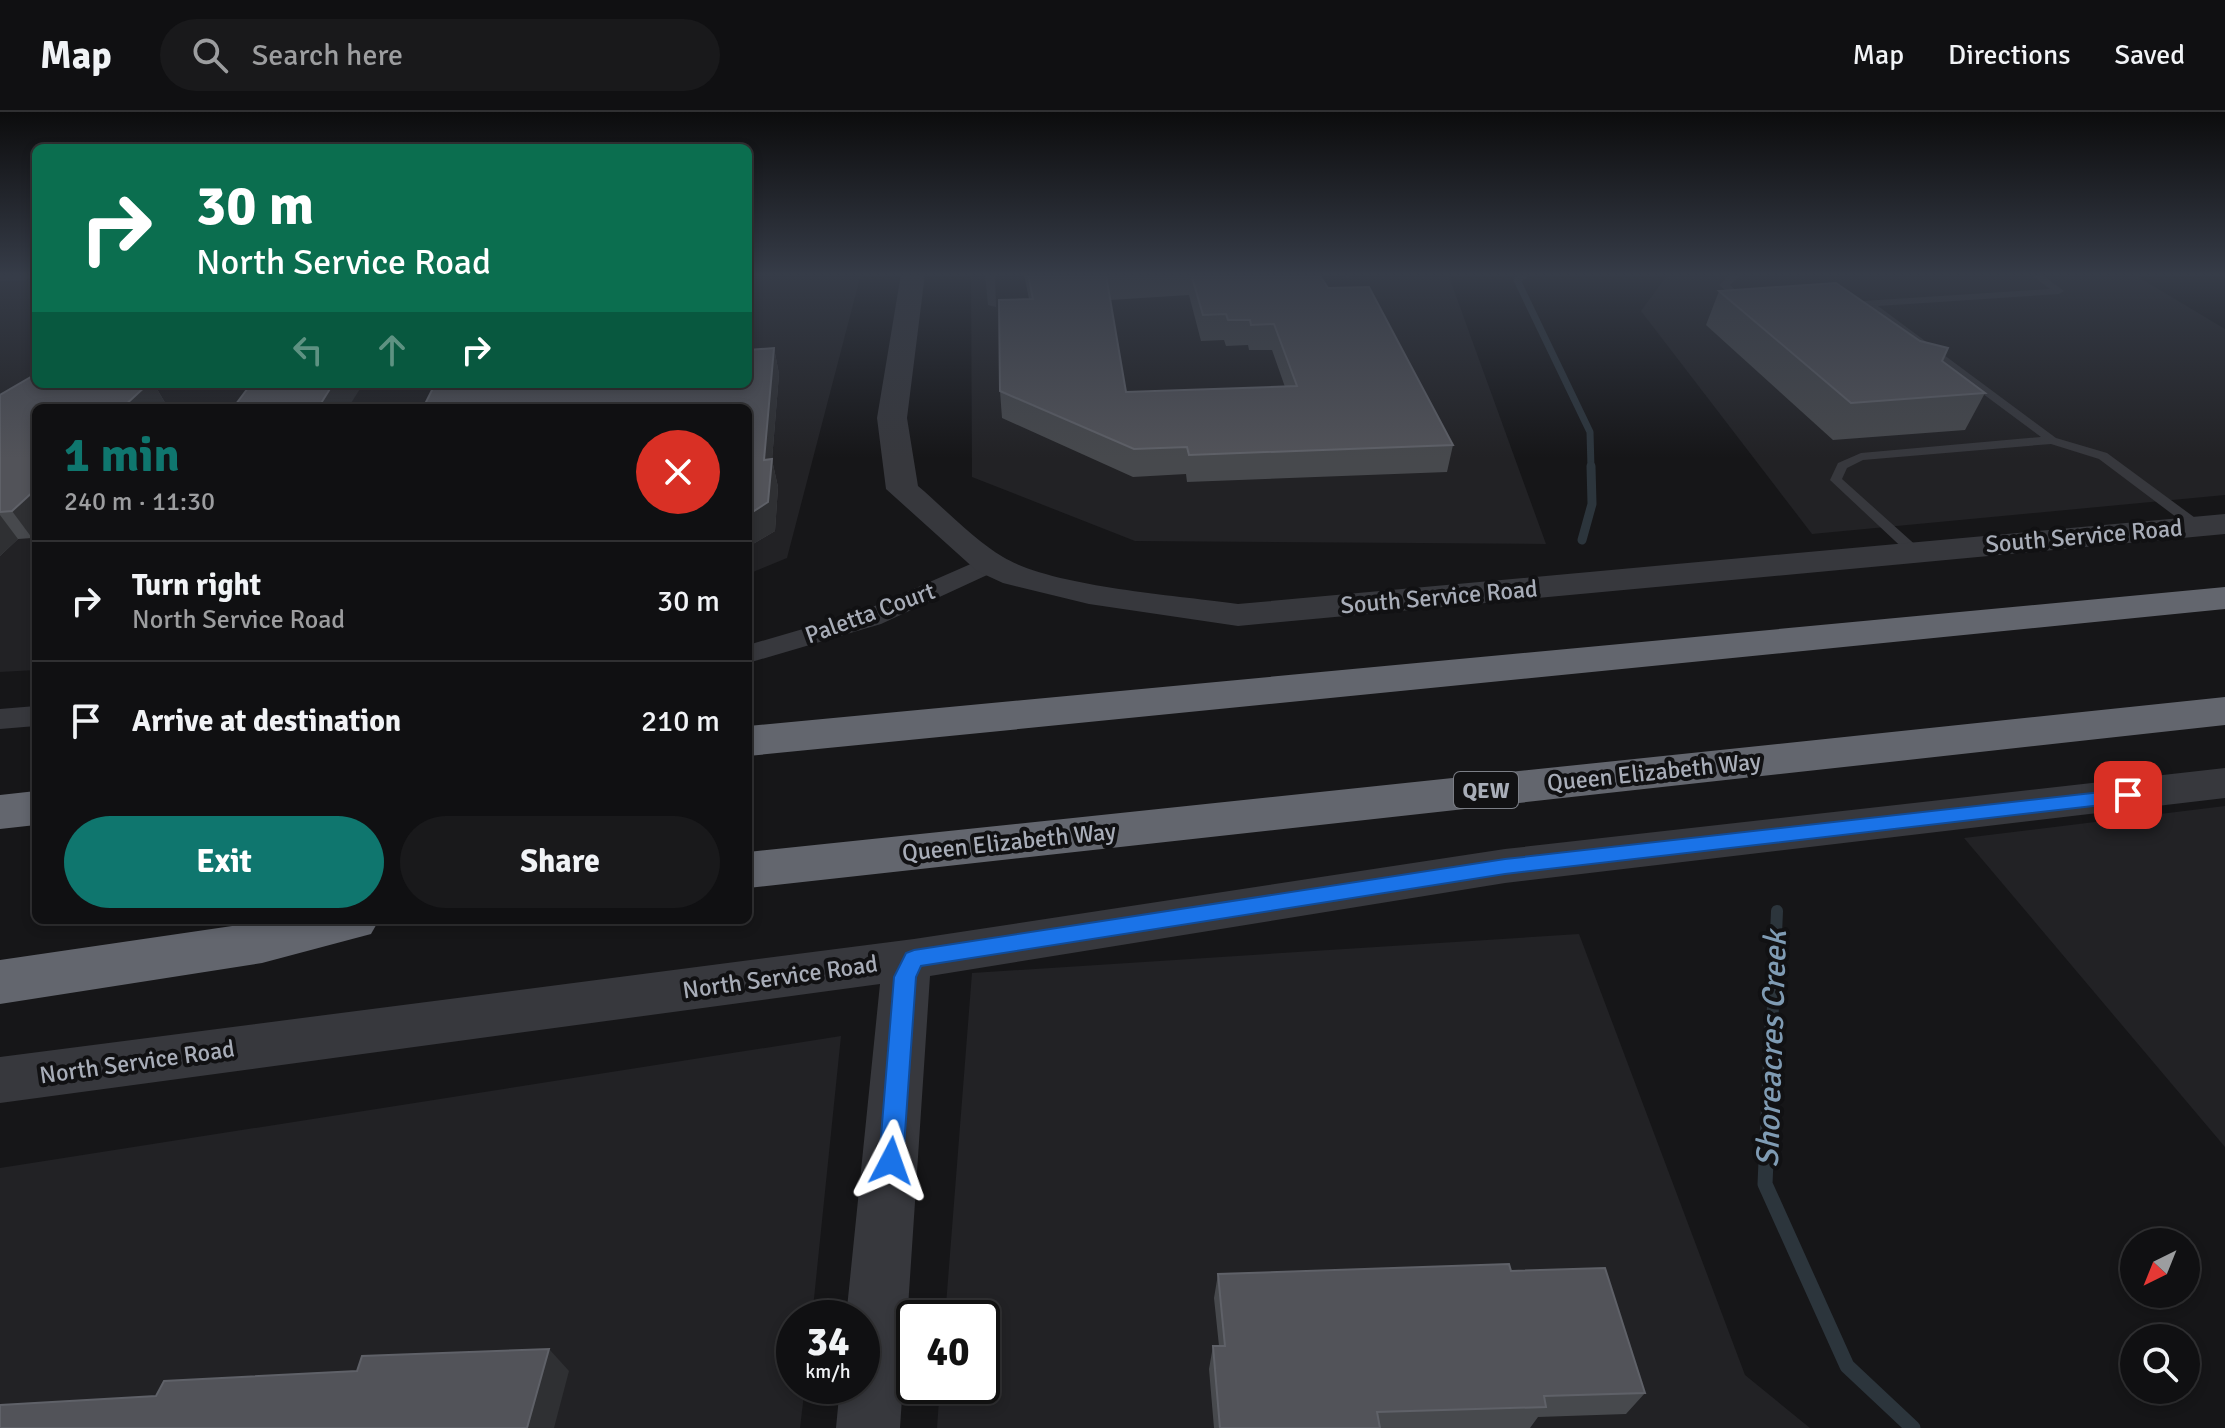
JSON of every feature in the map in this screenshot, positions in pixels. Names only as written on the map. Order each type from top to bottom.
[{"type":"highway","points":[[752,741],[2225,598]]},
{"type":"highway","name":"Queen Elizabeth Way","points":[[752,870],[2225,711]]},
{"type":"highway","points":[[0,812],[32,808]]},
{"type":"highway","points":[[0,951],[246,924]]},
{"type":"highway","points":[[0,982],[262,943],[338,924]]},
{"type":"street","name":"South Service Road","points":[[904,335],[892,418],[902,489],[989,564],[1015,576],[1089,593],[1238,615],[2211,525]]},
{"type":"street","name":"Paletta Court","points":[[752,653],[871,618],[989,564]]},
{"type":"street","points":[[0,719],[32,716]]},
{"type":"street","name":"North Service Road","points":[[0,1080],[914,959],[1505,866],[2225,783]]},
{"type":"street","points":[[868,1428],[905,977],[914,959]]},
{"type":"lane","points":[[1911,335],[2052,440],[2103,456],[2211,525]]},
{"type":"lane","points":[[1915,552],[1836,480],[1842,466],[1861,457],[2052,440]]},
{"type":"shaded area","points":[[0,335],[32,335],[32,388],[752,388],[752,335],[845,335],[787,558],[752,572],[752,404],[32,404],[32,670],[0,672]]},
{"type":"shaded area","points":[[971,335],[1470,335],[1546,544],[1135,541],[972,477]]},
{"type":"shaded area","points":[[1660,335],[2225,335],[2225,495],[1812,534]]},
{"type":"shaded area","points":[[2225,806],[2225,1147],[1964,838]]},
{"type":"shaded area","points":[[1579,934],[1745,1375],[1810,1428],[937,1428],[939,1404],[1000,1404],[1000,1300],[946,1300],[972,973]]},
{"type":"shaded area","points":[[841,1036],[814,1300],[776,1300],[776,1404],[803,1404],[800,1428],[0,1428],[0,1168]]},
{"type":"building","points":[[999,335],[1116,335],[1126,392],[1297,386],[1278,335],[1395,335],[1453,445],[1189,455],[1187,447],[1134,449],[1000,391]]},
{"type":"building","points":[[1771,335],[1912,335],[1920,341],[1948,348],[1942,361],[1985,393],[1851,403]]},
{"type":"building","points":[[774,348],[764,460],[772,459],[768,502],[752,512],[752,404],[425,404],[433,388],[752,388],[752,350]]},
{"type":"building","points":[[32,376],[32,388],[144,388],[126,404],[32,404],[32,493],[12,511],[0,512],[0,395]]},
{"type":"building","points":[[248,388],[330,388],[320,404],[236,404]]},
{"type":"building","points":[[1509,1264],[1511,1271],[1605,1268],[1645,1393],[1544,1396],[1546,1407],[1377,1412],[1380,1428],[1220,1428],[1213,1346],[1225,1346],[1218,1274]]},
{"type":"building","points":[[549,1349],[527,1428],[0,1428],[0,1405],[156,1396],[164,1381],[357,1371],[362,1356]]},
{"type":"waterway","name":"Shoreacres Creek","points":[[1544,335],[1590,432],[1591,468]]},
{"type":"waterway","name":"Shoreacres Creek","points":[[1582,540],[1592,504],[1591,466]]},
{"type":"waterway","name":"Shoreacres Creek","points":[[1772,1029],[1777,911]]},
{"type":"waterway","name":"Shoreacres Creek","points":[[1772,1027],[1765,1184],[1847,1366],[1913,1428]]},
{"type":"route","points":[[891,1161],[905,977],[914,959],[1505,866],[2128,795]]}]
